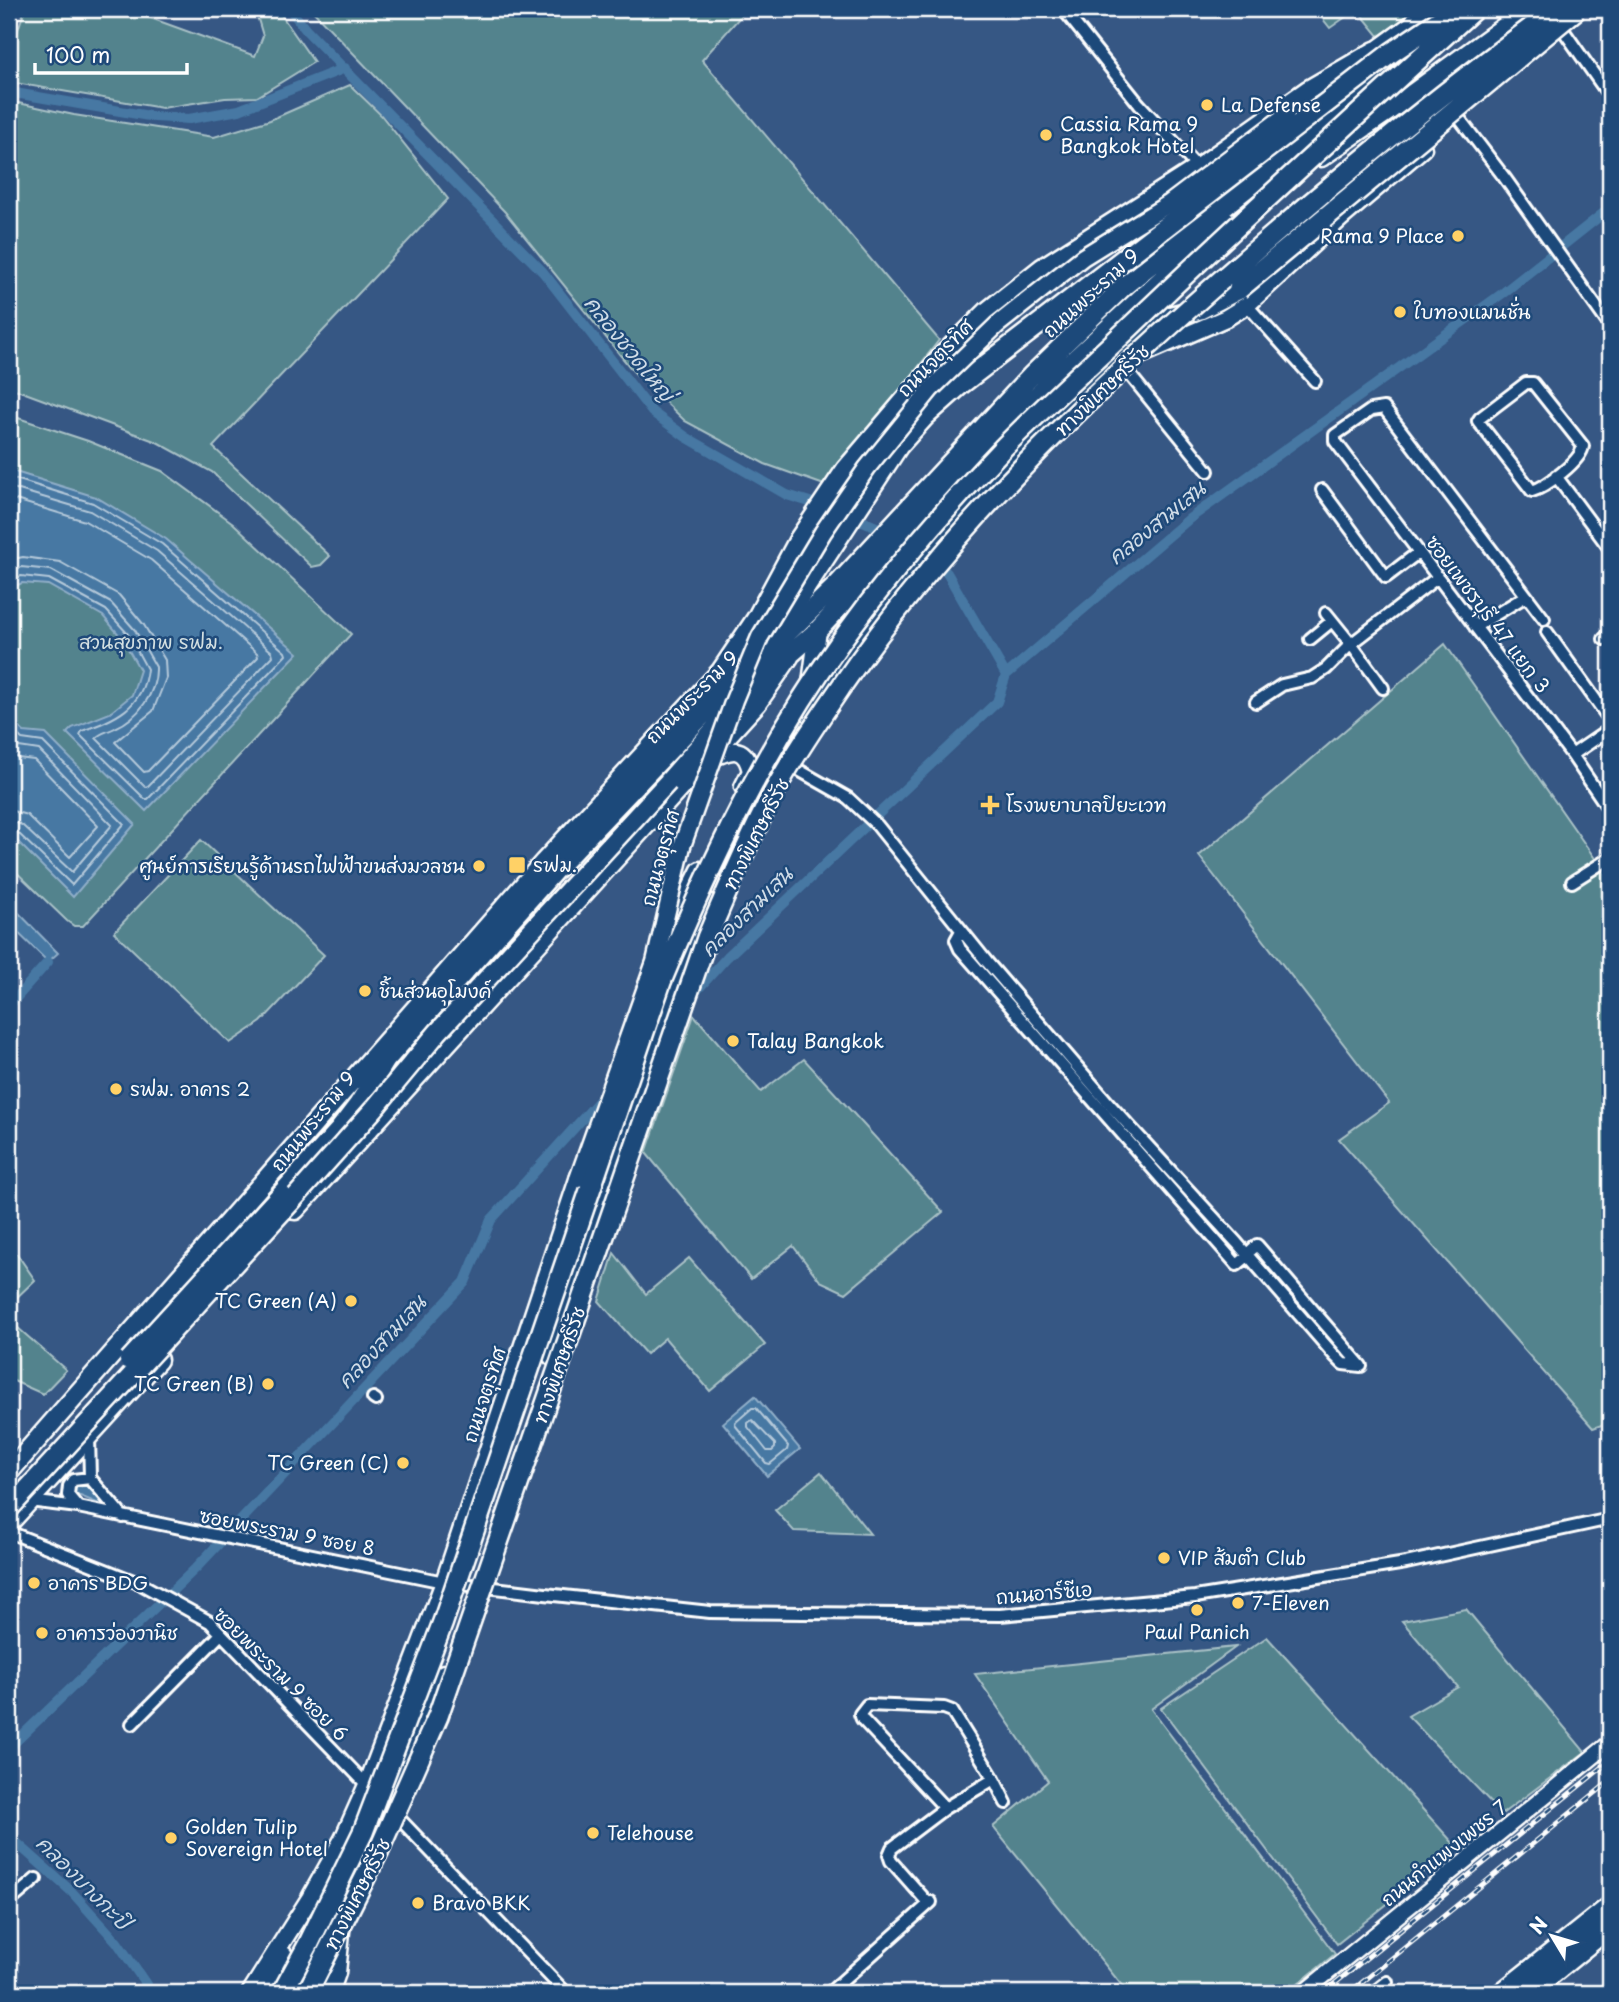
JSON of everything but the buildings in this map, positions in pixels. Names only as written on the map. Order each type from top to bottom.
[{"type":"highway","points":[[708,708],[799,597],[898,446],[925,416],[961,384],[1391,53],[1456,9]]},
{"type":"highway","name":"ทางพิเศษศรีรัช","points":[[282,1993],[309,1945],[363,1832],[443,1622],[661,982],[695,899],[769,755],[840,643],[889,578],[942,514],[1004,447],[1183,276],[1475,9]]},
{"type":"highway","points":[[1102,334],[1243,297],[1578,9]]},
{"type":"highway","name":"ทางพิเศษศรีรัช","points":[[307,1993],[379,1850],[438,1716],[707,938],[738,864],[775,790],[823,713],[877,635],[1004,485],[1174,321],[1426,107],[1558,16]]},
{"type":"highway","points":[[1100,372],[1158,320]]},
{"type":"main road","name":"ถนนพระราม 9","points":[[10,1468],[591,811],[721,671],[756,619],[799,540],[845,469],[943,355],[989,310],[1027,279],[1198,168],[1308,90],[1375,51],[1433,9]]},
{"type":"main road","points":[[1415,22],[1450,9]]},
{"type":"main road","name":"ถนนพระราม 9","points":[[9,1509],[298,1194],[438,1032],[668,782],[745,694],[789,657],[841,607],[1031,376],[1125,286],[1217,215],[1392,72],[1480,9]]},
{"type":"main road","name":"ถนนพระราม 9","points":[[9,1492],[339,1129],[358,1105],[386,1059],[506,924],[708,708],[954,471],[1175,267],[1246,209],[1394,107],[1528,9]]},
{"type":"main road","points":[[298,1993],[342,1916],[445,1672],[638,1099],[702,925],[746,829],[805,722],[843,666],[917,570],[987,486],[1100,372],[1213,323],[1459,118],[1558,16],[1578,9]]},
{"type":"main road","name":"ถนนจตุรทิศ","points":[[250,1993],[310,1898],[343,1839],[367,1785],[444,1582],[578,1179],[655,962],[682,846],[734,700],[760,637],[804,562],[867,468],[931,389],[997,325],[1083,257],[1170,203],[1375,51]]},
{"type":"main road","points":[[1285,159],[1302,156],[1306,162],[1302,170]]},
{"type":"main road","points":[[1198,168],[1217,215]]},
{"type":"main road","points":[[721,671],[799,597]]},
{"type":"main road","points":[[805,722],[818,630]]},
{"type":"main road","name":"ถนนพระราม 9","points":[[9,1522],[703,763],[757,703],[789,657]]},
{"type":"main road","points":[[703,763],[728,750],[740,752],[748,757],[751,771]]},
{"type":"main road","points":[[655,962],[751,771],[762,761],[782,761]]},
{"type":"main road","points":[[555,870],[591,811]]},
{"type":"main road","points":[[524,905],[531,926],[548,930]]},
{"type":"main road","points":[[506,924],[528,929],[533,936],[532,948]]},
{"type":"main road","points":[[227,1224],[386,1059]]},
{"type":"main road","points":[[10,1468],[47,1481]]},
{"type":"main road","name":"ถนนจตุรทิศ","points":[[265,1993],[310,1898]]},
{"type":"main road","points":[[1501,1993],[1610,1906]]},
{"type":"main road","points":[[330,1993],[337,1973],[342,1916]]},
{"type":"main road","points":[[1529,1993],[1610,1927]]},
{"type":"street","points":[[1063,9],[1139,104],[1198,168]]},
{"type":"street","points":[[1558,16],[1610,97]]},
{"type":"street","points":[[1459,118],[1610,326]]},
{"type":"street","points":[[1243,297],[1315,381]]},
{"type":"street","points":[[1120,363],[1208,471]]},
{"type":"street","points":[[1526,383],[1533,383],[1583,446],[1579,457],[1556,476],[1535,491],[1530,491],[1478,421],[1526,383]]},
{"type":"street","name":"ซอยเพชรบุรี 47 แยก 3","points":[[1526,596],[1384,408],[1371,410],[1335,435],[1335,441],[1572,755],[1610,811]]},
{"type":"street","points":[[1556,476],[1610,549]]},
{"type":"street","points":[[1322,489],[1386,577],[1419,552]]},
{"type":"street","points":[[1256,702],[1282,685],[1312,678],[1326,669],[1351,644],[1438,577]]},
{"type":"street","points":[[1475,627],[1526,596],[1544,619]]},
{"type":"street","points":[[1310,639],[1329,617],[1383,688]]},
{"type":"street","points":[[1547,632],[1610,720]]},
{"type":"street","points":[[1572,755],[1610,729]]},
{"type":"street","points":[[782,761],[836,791],[877,825],[961,931],[1111,1106],[1224,1228],[1247,1255],[1343,1364],[1361,1366],[1258,1245],[1247,1255],[1237,1265],[960,949],[956,940],[961,931]]},
{"type":"street","points":[[1572,882],[1610,858]]},
{"type":"street","points":[[1004,1002],[1014,993]]},
{"type":"street","points":[[1102,1114],[1111,1106]]},
{"type":"street","points":[[1157,1174],[1167,1166]]},
{"type":"street","points":[[1214,1238],[1224,1228]]},
{"type":"street","points":[[89,1436],[90,1478],[122,1517]]},
{"type":"street","points":[[78,1507],[68,1495],[69,1486],[73,1480],[90,1478]]},
{"type":"street","name":"ซอยพระราม 9 ซอย 8","points":[[29,1501],[78,1507],[444,1582]]},
{"type":"street","name":"ถนนอาร์ซีเอ","points":[[444,1582],[710,1612],[1000,1615],[1223,1592],[1406,1563],[1610,1519]]},
{"type":"street","name":"ซอยพระราม 9 ซอย 6","points":[[9,1532],[141,1584],[210,1622],[367,1785]]},
{"type":"street","points":[[132,1724],[221,1633]]},
{"type":"street","points":[[945,1808],[862,1719],[860,1714],[863,1708],[867,1705],[944,1708],[952,1711],[1006,1803]]},
{"type":"street","name":"ถนนกำแพงเพชร 7","points":[[1303,1993],[1610,1744]]},
{"type":"street","points":[[829,1993],[930,1903],[891,1861],[889,1855],[902,1839],[945,1808],[994,1779]]},
{"type":"street","points":[[388,1806],[566,1993]]},
{"type":"street","points":[[9,1902],[36,1879]]},
{"type":"street","points":[[1373,1993],[1387,1982]]},
{"type":"green space","points":[[25,9],[126,9],[255,56],[263,36],[255,9],[277,9],[314,62],[257,97],[225,98],[162,108],[9,82],[9,56]]},
{"type":"green space","points":[[311,9],[747,9],[702,60],[939,340],[827,486],[765,464],[685,421],[633,371],[505,212]]},
{"type":"green space","points":[[1315,9],[1357,9],[1330,28]]},
{"type":"green space","points":[[1357,9],[1417,9],[1379,36]]},
{"type":"green space","points":[[350,85],[381,115],[448,199],[213,447],[330,556],[321,565],[312,567],[212,472],[157,442],[9,387],[9,101],[74,115],[214,137],[270,120]]},
{"type":"green space","name":"สวนสุขภาพ รฟม.","points":[[9,415],[88,441],[162,471],[233,523],[351,634],[83,926],[74,926],[67,921],[9,865]]},
{"type":"green space","points":[[1445,644],[1610,880],[1610,1422],[1593,1428],[1339,1139],[1389,1103],[1199,856]]},
{"type":"green space","points":[[201,840],[324,955],[261,1022],[230,1043],[114,932]]},
{"type":"green space","points":[[694,1015],[761,1092],[804,1059],[943,1212],[846,1293],[820,1281],[793,1246],[751,1279],[646,1153]]},
{"type":"green space","points":[[614,1253],[646,1294],[689,1258],[765,1345],[710,1391],[665,1338],[646,1354],[599,1301]]},
{"type":"green space","points":[[9,1254],[17,1254],[35,1280],[9,1305]]},
{"type":"green space","points":[[9,1320],[66,1370],[43,1394],[9,1379]]},
{"type":"green space","points":[[821,1472],[870,1534],[794,1531],[775,1510]]},
{"type":"green space","points":[[1466,1609],[1585,1752],[1502,1814],[1408,1716],[1458,1687],[1402,1621]]},
{"type":"green space","points":[[1267,1637],[1454,1844],[1396,1897],[1337,1944],[1161,1708]]},
{"type":"green space","points":[[1236,1647],[1151,1709],[1335,1954],[1287,1993],[1128,1993],[993,1827],[1048,1781],[975,1674]]},
{"type":"water","points":[[9,470],[96,497],[166,539],[298,653],[146,811],[67,733],[72,728],[110,713],[132,695],[140,670],[122,638],[103,616],[48,585],[22,583],[9,589]]},
{"type":"water","points":[[9,718],[24,732],[46,734],[135,824],[73,897],[9,833]]},
{"type":"water","points":[[9,903],[58,953],[48,962],[9,924]]},
{"type":"water","points":[[755,1396],[800,1449],[767,1476],[723,1423]]},
{"type":"water","points":[[84,1483],[104,1506],[73,1493],[75,1484]]},
{"type":"waterway","name":"คลองชวดใหญ่","points":[[290,9],[306,30],[543,272],[652,412],[686,437],[787,495],[826,507]]},
{"type":"waterway","points":[[9,92],[155,117],[189,119],[239,110],[345,68]]},
{"type":"waterway","name":"คลองสามเสน","points":[[691,997],[727,957],[997,702],[1006,675],[1189,519],[1503,293],[1610,208]]},
{"type":"waterway","name":"คลองชวดใหญ่","points":[[848,515],[891,533]]},
{"type":"waterway","name":"คลองชวดใหญ่","points":[[934,560],[947,573],[1006,675]]},
{"type":"waterway","points":[[9,1006],[48,962]]},
{"type":"waterway","name":"คลองสามเสน","points":[[9,1748],[196,1568],[465,1282],[491,1220],[606,1093]]},
{"type":"waterway","name":"คลองบางกะปิ","points":[[9,1836],[71,1891],[117,1942],[152,1993]]},
{"type":"railway","points":[[1323,1993],[1610,1761]]},
{"type":"railway","points":[[1349,1993],[1610,1781]]},
{"type":"place","name":"La Defense","points":[[1207,105]]},
{"type":"place","name":"Cassia Rama 9 Bangkok Hotel","points":[[1046,135]]},
{"type":"place","name":"Rama 9 Place","points":[[1458,236]]},
{"type":"place","name":"ใบทองแมนชั่น","points":[[1400,312]]},
{"type":"place","name":"โรงพยาบาลปิยะเวท","points":[[990,805]]},
{"type":"place","name":"รฟม.","points":[[517,865]]},
{"type":"place","name":"ศูนย์การเรียนรู้ด้านรถไฟฟ้าขนส่งมวลชน","points":[[479,866]]},
{"type":"place","name":"ชิ้นส่วนอุโมงค์","points":[[365,991]]},
{"type":"place","name":"Talay Bangkok","points":[[733,1041]]},
{"type":"place","name":"รฟม. อาคาร 2","points":[[116,1089]]},
{"type":"place","name":"TC Green (A)","points":[[351,1301]]},
{"type":"place","name":"TC Green (B)","points":[[268,1384]]},
{"type":"place","name":"TC Green (C)","points":[[403,1463]]},
{"type":"place","name":"VIP ส้มตำ Club","points":[[1164,1558]]},
{"type":"place","name":"อาคาร BDG","points":[[34,1583]]},
{"type":"place","name":"7-Eleven","points":[[1238,1603]]},
{"type":"place","name":"Paul Panich","points":[[1197,1610]]},
{"type":"place","name":"อาคารว่องวานิช","points":[[42,1633]]},
{"type":"place","name":"Telehouse","points":[[593,1833]]},
{"type":"place","name":"Golden Tulip Sovereign Hotel","points":[[171,1838]]},
{"type":"place","name":"Bravo BKK","points":[[418,1903]]}]
